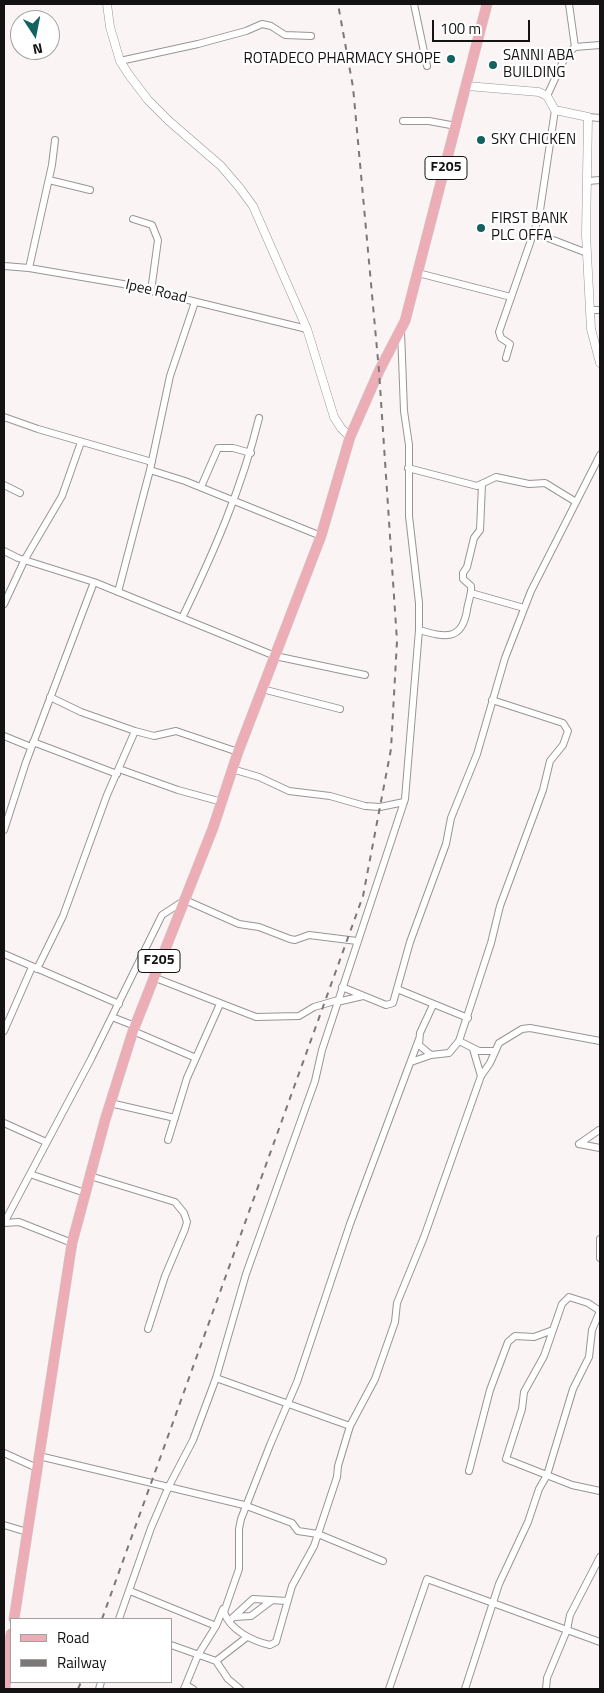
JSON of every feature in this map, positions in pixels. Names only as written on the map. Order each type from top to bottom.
[{"type":"main road","name":"F205","points":[[14,1618],[72,1243],[110,1103],[153,977],[185,900],[222,802],[238,752],[320,536],[350,437],[379,371],[401,331],[418,273],[487,4]]},
{"type":"main road","points":[[5,1689],[10,1643]]},
{"type":"street","points":[[107,4],[110,27],[120,61],[155,107],[221,166],[240,187],[253,206],[307,329],[320,378],[334,417],[350,437]]},
{"type":"street","points":[[414,4],[427,66]]},
{"type":"street","points":[[569,4],[575,47]]},
{"type":"street","points":[[120,61],[198,44],[246,31],[262,24],[271,26],[285,35],[311,36]]},
{"type":"street","points":[[547,96],[566,55],[575,47],[600,45]]},
{"type":"street","points":[[467,86],[524,90],[547,96],[555,110],[548,167],[535,233],[499,332],[501,338],[510,345],[506,358]]},
{"type":"street","points":[[555,110],[600,118]]},
{"type":"street","points":[[588,117],[587,253],[592,336],[600,362]]},
{"type":"street","points":[[403,121],[429,121],[456,126]]},
{"type":"street","points":[[29,268],[49,180],[54,140]]},
{"type":"street","points":[[49,180],[90,190]]},
{"type":"street","points":[[588,181],[600,180]]},
{"type":"street","points":[[133,219],[152,225],[158,235],[151,291]]},
{"type":"street","points":[[535,233],[587,253]]},
{"type":"street","points":[[4,266],[4,271]]},
{"type":"street","name":"Ipee Road","points":[[4,266],[29,268],[151,291],[307,329]]},
{"type":"street","points":[[418,273],[511,297]]},
{"type":"street","points":[[118,592],[152,462],[170,376],[195,302]]},
{"type":"street","points":[[591,310],[600,310]]},
{"type":"street","points":[[119,1618],[151,1528],[169,1486],[193,1440],[216,1378],[246,1274],[315,1081],[322,1050],[342,987],[404,802],[409,763],[419,630],[419,603],[410,532],[408,445],[404,411],[401,331]]},
{"type":"street","points":[[4,417],[81,442],[152,462]]},
{"type":"street","points":[[182,618],[234,501],[259,418]]},
{"type":"street","points":[[4,604],[25,559],[62,496],[81,442]]},
{"type":"street","points":[[201,487],[218,448],[233,448],[250,453]]},
{"type":"street","points":[[342,987],[388,1005],[393,1003],[410,942],[446,844],[451,818],[476,754],[492,700],[524,608],[600,455]]},
{"type":"street","points":[[408,468],[477,486],[496,477],[529,484],[544,483],[576,502]]},
{"type":"street","points":[[150,470],[201,487],[320,536]]},
{"type":"street","points":[[419,630],[441,636],[459,631],[466,618],[471,586],[462,579],[462,573],[466,567],[474,538],[480,530],[482,484]]},
{"type":"street","points":[[4,485],[20,493]]},
{"type":"street","points":[[4,551],[94,582],[275,656],[365,675]]},
{"type":"street","points":[[4,830],[32,745],[94,582]]},
{"type":"street","points":[[471,593],[524,608]]},
{"type":"street","points":[[262,689],[340,709]]},
{"type":"street","points":[[50,697],[81,712],[135,731],[154,736],[176,731],[238,752]]},
{"type":"street","points":[[411,1062],[431,1055],[449,1053],[459,1042],[468,1018],[500,906],[543,790],[550,762],[562,745],[568,728],[564,723],[492,700]]},
{"type":"street","points":[[4,1031],[34,968],[63,916],[135,731]]},
{"type":"street","points":[[4,736],[222,802]]},
{"type":"street","points":[[232,769],[259,777],[289,791],[330,796],[365,806],[380,807],[404,802]]},
{"type":"street","points":[[4,1223],[119,1004],[162,915],[185,900],[240,924],[259,927],[290,939],[295,940],[309,935],[357,941]]},
{"type":"street","points":[[4,954],[119,1004]]},
{"type":"street","points":[[153,977],[220,1004],[256,1016],[286,1018],[299,1016],[314,1007],[362,996]]},
{"type":"street","points":[[397,989],[432,1005],[468,1018]]},
{"type":"street","points":[[168,1140],[178,1104],[220,1004]]},
{"type":"street","points":[[193,1689],[185,1687],[198,1655],[216,1626],[239,1569],[239,1529],[298,1382],[350,1224],[432,1005]]},
{"type":"street","points":[[112,1017],[196,1058]]},
{"type":"street","points":[[224,1608],[224,1615],[231,1619],[247,1637],[264,1644],[275,1644],[292,1586],[301,1572],[318,1534],[338,1477],[338,1466],[350,1426],[375,1379],[395,1322],[397,1303],[424,1236],[481,1076],[490,1063],[494,1052],[508,1036],[522,1029],[530,1028],[600,1041]]},
{"type":"street","points":[[419,1038],[421,1048],[431,1055]]},
{"type":"street","points":[[459,1042],[473,1049],[494,1052]]},
{"type":"street","points":[[473,1049],[481,1076]]},
{"type":"street","points":[[110,1103],[175,1118]]},
{"type":"street","points":[[4,1123],[46,1142]]},
{"type":"street","points":[[600,1129],[579,1144],[600,1148]]},
{"type":"street","points":[[30,1174],[85,1193]]},
{"type":"street","points":[[90,1176],[174,1202],[184,1213],[187,1222],[185,1229],[165,1276],[148,1329]]},
{"type":"street","points":[[4,1223],[19,1222],[72,1243]]},
{"type":"street","points":[[600,1239],[600,1258]]},
{"type":"street","points":[[464,1689],[503,1574],[528,1522],[539,1489],[547,1475],[573,1390],[588,1357],[592,1330],[600,1311],[588,1303],[569,1297],[562,1304],[544,1356],[524,1392],[522,1409],[506,1459],[547,1475],[572,1485],[600,1491]]},
{"type":"street","points":[[469,1471],[490,1390],[508,1342],[515,1336],[534,1337],[553,1330]]},
{"type":"street","points":[[216,1378],[350,1426]]},
{"type":"street","points":[[4,1453],[37,1468]]},
{"type":"street","points":[[39,1456],[169,1486],[247,1507],[292,1523],[298,1531],[318,1534],[383,1561]]},
{"type":"street","points":[[4,1525],[27,1532]]},
{"type":"street","points":[[546,1689],[548,1678],[567,1630],[570,1615],[600,1557]]},
{"type":"street","points":[[390,1689],[426,1579],[494,1602],[600,1642]]},
{"type":"street","points":[[130,1591],[216,1626]]},
{"type":"street","points":[[231,1619],[253,1599],[287,1601]]},
{"type":"street","points":[[231,1619],[251,1616],[271,1601]]},
{"type":"street","points":[[216,1661],[247,1637]]},
{"type":"street","points":[[172,1644],[216,1661],[228,1679],[240,1689]]},
{"type":"railway","points":[[102,1618],[363,896],[391,749],[397,641],[379,371],[353,87],[338,4]]},
{"type":"railway","points":[[78,1689],[81,1683]]},
{"type":"place","name":"ROTADECO PHARMACY SHOPE","points":[[451,59]]},
{"type":"place","name":"SANNI ABA BUILDING","points":[[493,65]]},
{"type":"place","name":"SKY CHICKEN","points":[[481,140]]},
{"type":"place","name":"FIRST BANK PLC OFFA","points":[[481,228]]}]
